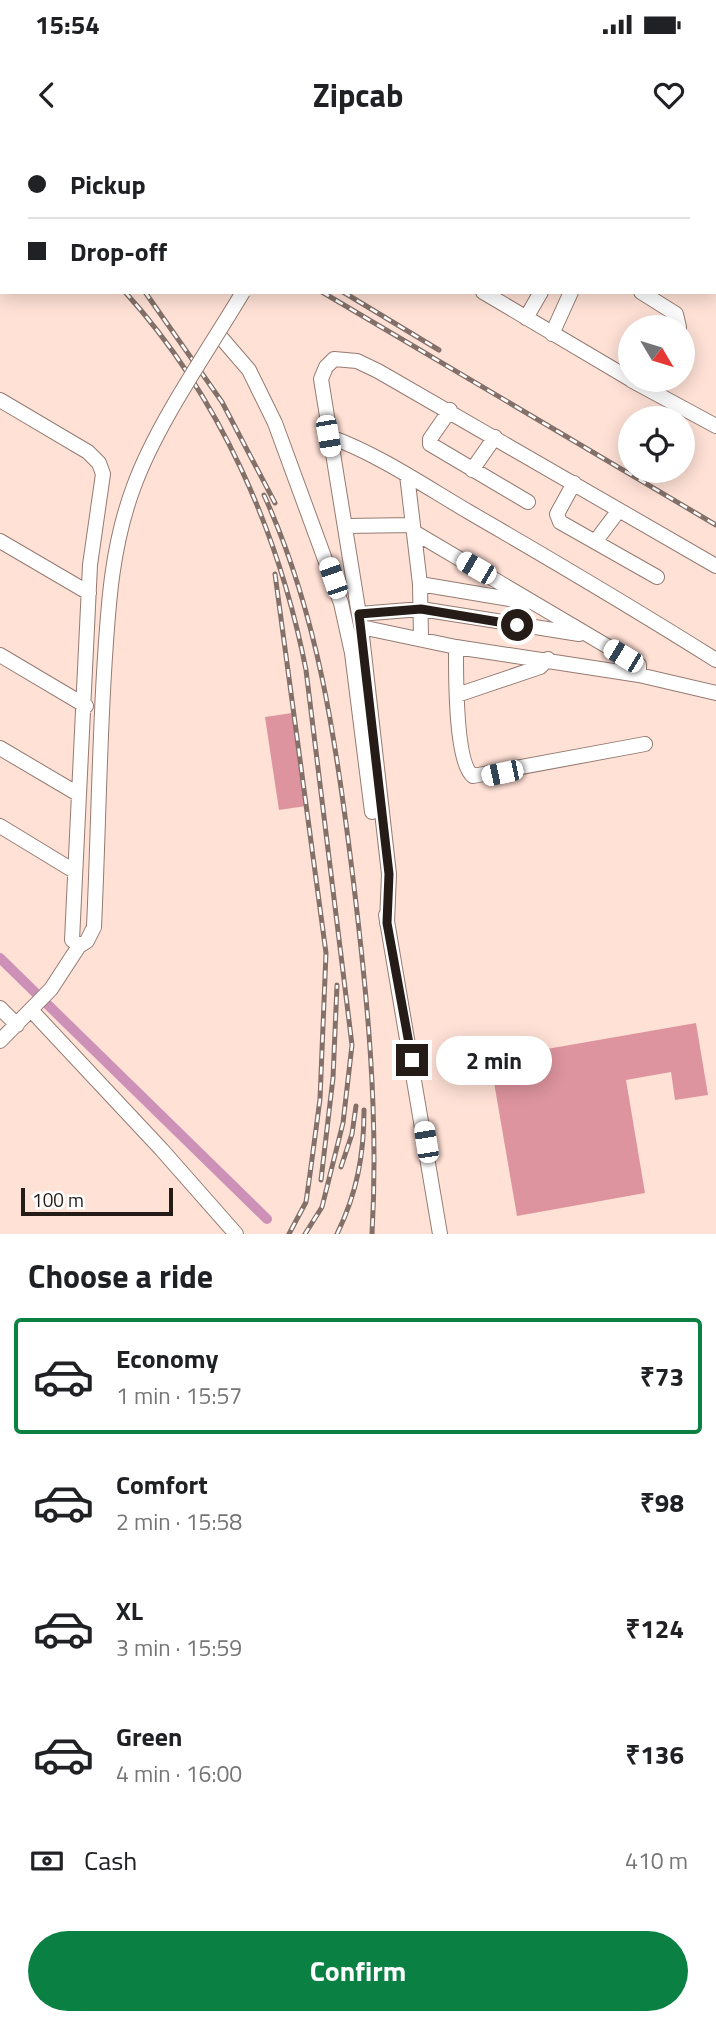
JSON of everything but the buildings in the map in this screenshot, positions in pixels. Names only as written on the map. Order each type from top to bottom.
[{"type":"street","points":[[0,1041],[38,1003],[79,946],[87,941],[94,927],[102,702],[110,577],[116,546],[135,483],[148,453],[242,294]]},
{"type":"street","points":[[486,294],[618,370]]},
{"type":"street","points":[[526,318],[540,294]]},
{"type":"street","points":[[552,334],[570,294]]},
{"type":"street","points":[[645,294],[676,315]]},
{"type":"street","points":[[218,334],[249,370],[275,423],[341,603],[352,653],[387,923],[440,1234]]},
{"type":"street","points":[[387,923],[389,874],[360,620],[346,526],[328,436],[321,379],[326,367],[334,359],[357,361],[450,410],[716,565]]},
{"type":"street","points":[[657,392],[716,426]]},
{"type":"street","points":[[0,400],[88,452],[99,463],[103,474],[90,565],[86,706],[74,871],[71,931],[72,940],[79,946]]},
{"type":"street","points":[[450,410],[430,439],[430,444],[528,502]]},
{"type":"street","points":[[328,436],[353,445],[407,475],[628,604],[716,660]]},
{"type":"street","points":[[472,470],[495,437]]},
{"type":"street","points":[[407,475],[420,584],[421,638]]},
{"type":"street","points":[[574,483],[557,519],[657,576]]},
{"type":"street","points":[[595,542],[619,510]]},
{"type":"street","points":[[346,526],[413,529],[639,665],[639,675]]},
{"type":"street","points":[[0,541],[89,593]]},
{"type":"street","points":[[420,584],[532,603]]},
{"type":"street","points":[[360,620],[421,609],[590,636]]},
{"type":"street","points":[[360,620],[456,647],[639,675],[716,693]]},
{"type":"street","points":[[456,647],[457,695],[464,763],[474,776],[645,744]]},
{"type":"street","points":[[0,655],[86,706]]},
{"type":"street","points":[[457,695],[540,667],[548,659]]},
{"type":"street","points":[[0,748],[78,793]]},
{"type":"street","points":[[0,826],[74,871]]},
{"type":"street","points":[[38,1003],[236,1234]]},
{"type":"street","points":[[0,1008],[17,1025]]},
{"type":"waterway","points":[[0,958],[267,1219]]},
{"type":"railway","points":[[127,294],[190,376],[241,469],[280,567],[306,670],[352,1045],[343,1123],[322,1207],[305,1234]]},
{"type":"railway","points":[[146,294],[222,402],[275,503]]},
{"type":"railway","points":[[325,294],[716,525]]},
{"type":"railway","points":[[346,294],[439,350]]},
{"type":"railway","points":[[264,495],[283,540],[311,632],[339,774],[367,1006],[374,1142],[372,1234]]},
{"type":"railway","points":[[275,574],[326,953],[320,1099],[306,1202],[289,1234]]},
{"type":"railway","points":[[321,1180],[333,1078],[337,985]]},
{"type":"railway","points":[[341,1167],[352,1134],[356,1106]]},
{"type":"railway","points":[[337,1234],[350,1204],[358,1174],[364,1110]]},
{"type":"route","points":[[412,1060],[387,923],[389,874],[359,614],[421,609],[517,625]]}]
